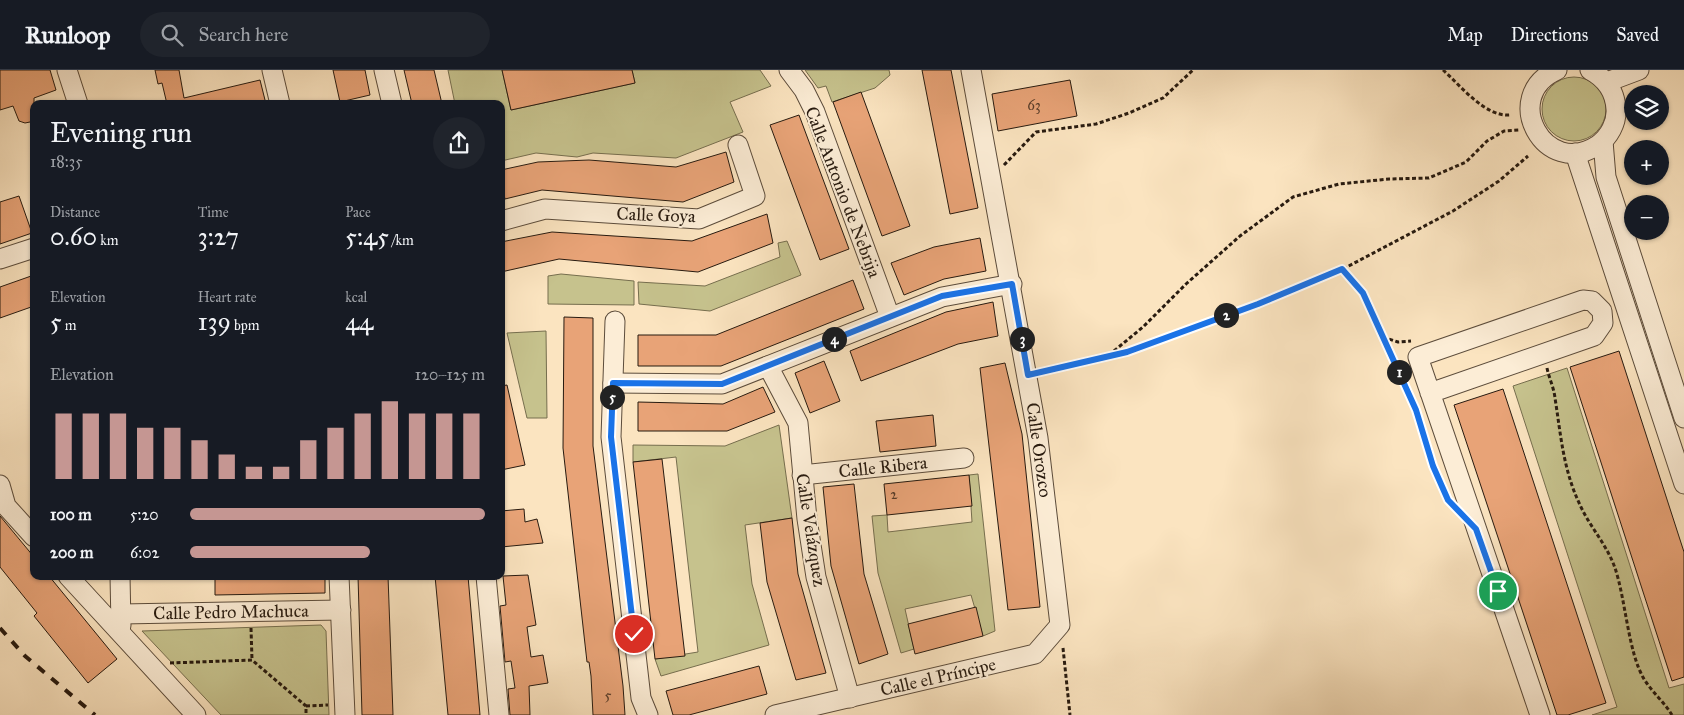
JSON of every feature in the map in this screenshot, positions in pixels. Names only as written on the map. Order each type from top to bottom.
[{"type":"street","points":[[67,70],[77,100]]},
{"type":"street","points":[[272,70],[279,100]]},
{"type":"street","points":[[384,70],[389,100]]},
{"type":"street","name":"Calle Antonio de Nebrija","points":[[788,70],[804,90],[815,112],[890,318]]},
{"type":"street","name":"Calle Orozco","points":[[971,70],[1028,375],[1038,438],[1060,625]]},
{"type":"street","points":[[1557,70],[1541,80],[1534,91],[1530,103],[1530,116],[1534,128],[1541,139],[1551,147],[1563,152],[1575,153],[1590,150],[1603,141],[1612,128],[1616,112],[1616,102],[1607,82],[1590,70]]},
{"type":"street","points":[[1607,82],[1639,70]]},
{"type":"street","points":[[1603,141],[1606,177],[1684,418]]},
{"type":"street","name":"Calle Goya","points":[[505,219],[545,210],[699,219],[755,196],[738,145]]},
{"type":"street","points":[[1575,153],[1587,182],[1684,484]]},
{"type":"street","points":[[0,259],[30,249]]},
{"type":"street","points":[[613,383],[722,384],[942,296],[1012,284]]},
{"type":"street","points":[[1430,393],[1594,336],[1602,329],[1602,311],[1592,301],[1583,300],[1418,357],[1430,393],[1540,715]]},
{"type":"street","points":[[615,322],[611,437],[642,698],[648,715]]},
{"type":"street","name":"Calle Velázquez","points":[[768,366],[798,423],[802,475],[816,576],[850,698]]},
{"type":"street","name":"Calle Ribera","points":[[802,475],[964,458]]},
{"type":"street","points":[[0,485],[6,506],[30,533]]},
{"type":"street","points":[[72,580],[120,635],[196,715]]},
{"type":"street","points":[[120,580],[122,614],[120,635]]},
{"type":"street","points":[[339,580],[345,715]]},
{"type":"street","points":[[486,580],[499,715]]},
{"type":"street","name":"Calle Pedro Machuca","points":[[122,614],[341,610]]},
{"type":"street","name":"Calle el Príncipe","points":[[775,715],[1035,654],[1060,625]]},
{"type":"path","points":[[1002,168],[1036,132],[1096,124],[1129,113],[1163,98],[1193,70]]},
{"type":"path","points":[[1443,70],[1483,106],[1499,116],[1510,115]]},
{"type":"path","points":[[1106,356],[1143,327],[1186,284],[1240,236],[1293,197],[1338,184],[1389,179],[1429,178],[1466,162],[1487,141],[1504,131],[1534,128]]},
{"type":"path","points":[[1028,375],[1127,352],[1249,307],[1342,269],[1453,211],[1498,181],[1528,156]]},
{"type":"path","points":[[1342,269],[1363,293],[1416,410],[1433,466],[1444,492]]},
{"type":"path","points":[[1383,337],[1398,342],[1412,341]]},
{"type":"path","points":[[1547,368],[1555,396],[1558,426],[1567,471],[1581,506],[1614,566],[1625,605],[1635,656],[1644,679],[1664,702],[1672,715]]},
{"type":"path","points":[[1060,625],[1070,715]]},
{"type":"path","points":[[252,626],[252,660]]},
{"type":"path","points":[[170,663],[252,660],[306,706],[329,706]]},
{"type":"path","points":[[306,706],[306,715]]},
{"type":"shaded area","points":[[448,70],[502,70],[511,110],[635,83],[632,70],[760,70],[771,86],[730,102],[743,132],[676,158],[593,153],[577,157],[536,153],[505,160],[505,100],[454,100]]},
{"type":"shaded area","points":[[805,70],[889,70],[890,75],[875,88],[832,102],[826,86],[818,88]]},
{"type":"shaded area","points":[[1568,77],[1580,77],[1597,86],[1604,97],[1606,109],[1604,121],[1597,132],[1580,141],[1568,141],[1556,136],[1547,127],[1542,115],[1542,103],[1547,91],[1556,82]]},
{"type":"shaded area","points":[[787,241],[801,275],[710,311],[639,304],[638,282],[705,286],[780,257],[778,243]]},
{"type":"shaded area","points":[[561,274],[634,281],[634,305],[548,304],[548,276]]},
{"type":"shaded area","points":[[546,331],[547,418],[527,418],[507,333]]},
{"type":"shaded area","points":[[1567,368],[1669,688],[1684,684],[1684,715],[1592,715],[1617,707],[1513,386]]},
{"type":"shaded area","points":[[779,425],[792,518],[745,525],[752,584],[769,645],[661,676],[655,659],[698,652],[676,457],[633,462],[633,445],[725,446]]},
{"type":"shaded area","points":[[978,474],[995,631],[983,636],[971,595],[905,609],[914,649],[901,653],[878,573],[872,516],[887,515],[888,532],[972,522],[969,475]]},
{"type":"shaded area","points":[[321,625],[326,631],[329,715],[221,715],[142,631]]},
{"type":"building","points":[[0,70],[50,70],[56,90],[30,100],[30,122],[19,121],[13,106],[0,110]]},
{"type":"building","points":[[155,70],[179,70],[184,98],[260,80],[265,100],[166,100],[162,83],[158,84]]},
{"type":"building","points":[[333,70],[365,70],[370,95],[340,100]]},
{"type":"building","points":[[404,70],[434,70],[441,100],[411,100]]},
{"type":"building","points":[[502,70],[632,70],[635,83],[511,110]]},
{"type":"building","points":[[922,70],[951,70],[978,208],[950,214]]},
{"type":"building","points":[[1070,80],[1077,116],[998,131],[992,94]]},
{"type":"building","points":[[861,92],[910,226],[882,236],[833,102]]},
{"type":"building","points":[[799,115],[849,249],[820,260],[770,125]]},
{"type":"building","points":[[726,152],[734,182],[683,202],[542,190],[505,199],[505,169],[538,162],[589,160],[676,167]]},
{"type":"building","points":[[19,196],[30,227],[30,234],[0,244],[0,202]]},
{"type":"building","points":[[767,214],[773,243],[698,272],[559,259],[505,271],[505,241],[552,232],[692,241]]},
{"type":"building","points":[[980,238],[986,271],[944,279],[904,295],[891,263],[934,247]]},
{"type":"building","points":[[30,276],[30,307],[0,318],[0,287]]},
{"type":"building","points":[[853,280],[864,309],[721,366],[638,366],[638,335],[716,335]]},
{"type":"building","points":[[993,302],[998,336],[958,344],[861,381],[850,351],[946,312]]},
{"type":"building","points":[[564,317],[593,318],[593,446],[625,715],[593,715],[591,676],[589,662],[587,662],[563,448]]},
{"type":"building","points":[[1619,351],[1684,552],[1684,677],[1672,681],[1570,367]]},
{"type":"building","points":[[824,361],[840,401],[810,413],[795,373]]},
{"type":"building","points":[[1005,363],[1022,434],[1040,607],[1008,610],[980,368]]},
{"type":"building","points":[[505,385],[507,385],[525,465],[505,469]]},
{"type":"building","points":[[763,387],[775,412],[727,431],[638,431],[638,402],[723,404]]},
{"type":"building","points":[[1503,389],[1606,703],[1568,715],[1557,715],[1454,405]]},
{"type":"building","points":[[933,415],[936,446],[880,452],[876,421]]},
{"type":"building","points":[[662,459],[685,656],[655,659],[633,462]]},
{"type":"building","points":[[969,475],[972,506],[887,515],[884,484]]},
{"type":"building","points":[[854,484],[864,574],[888,654],[859,664],[831,566],[823,487]]},
{"type":"building","points":[[524,509],[525,522],[537,519],[543,543],[505,547],[505,511]]},
{"type":"building","points":[[0,516],[30,552],[30,580],[52,580],[117,659],[88,683],[34,616],[37,613],[0,567]]},
{"type":"building","points":[[792,518],[798,574],[826,673],[796,680],[767,582],[760,523]]},
{"type":"building","points":[[528,575],[536,625],[527,627],[531,657],[543,655],[548,683],[529,686],[530,715],[510,715],[508,689],[515,688],[511,661],[505,662],[500,606],[506,605],[503,580],[505,576]]},
{"type":"building","points":[[215,580],[325,580],[325,593],[215,595]]},
{"type":"building","points":[[358,580],[388,580],[393,715],[362,715]]},
{"type":"building","points":[[435,580],[468,580],[480,715],[448,715]]},
{"type":"building","points":[[976,607],[983,636],[915,654],[908,624]]},
{"type":"building","points":[[759,666],[767,694],[689,715],[673,715],[666,691]]},
{"type":"railway","points":[[0,628],[25,656],[95,715]]},
{"type":"route","points":[[634,634],[611,437],[613,383],[722,384],[942,296],[1012,284],[1028,375],[1127,352],[1258,304],[1342,269],[1363,293],[1416,410],[1433,466],[1448,500],[1476,529],[1498,591]]}]
